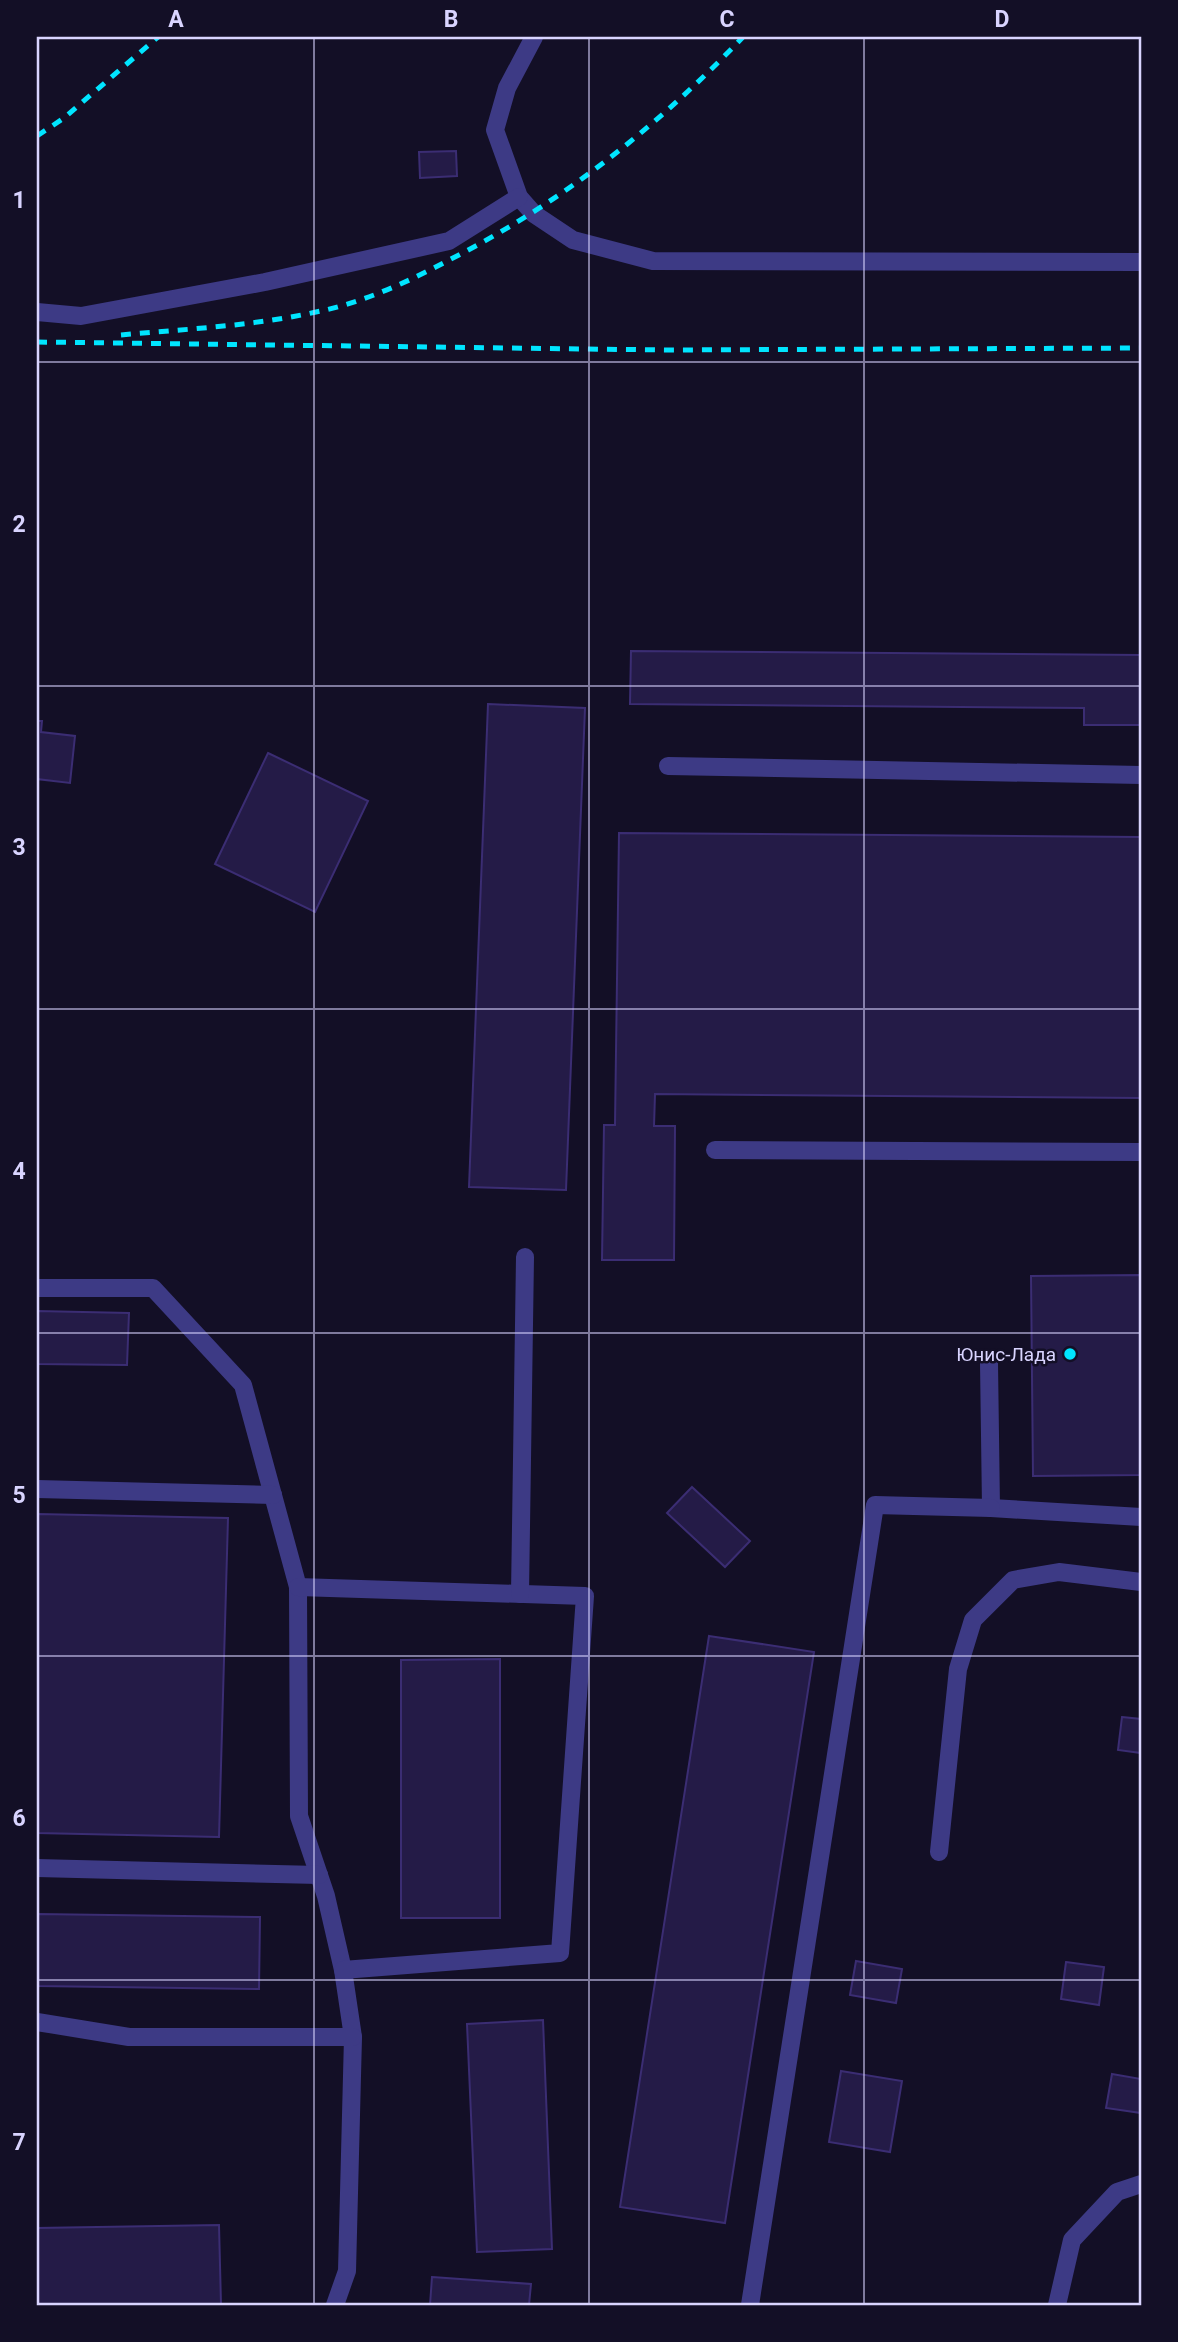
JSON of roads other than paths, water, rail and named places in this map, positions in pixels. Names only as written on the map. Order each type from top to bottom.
[{"type":"lane","points":[[534,37],[507,88],[495,131],[519,197],[534,214],[573,240],[653,261],[1141,262]]},
{"type":"lane","points":[[37,312],[81,316],[265,282],[449,241],[519,197]]},
{"type":"lane","points":[[667,766],[1141,775]]},
{"type":"lane","points":[[715,1150],[1141,1153]]},
{"type":"lane","points":[[520,1594],[525,1257]]},
{"type":"lane","points":[[37,1288],[153,1288],[243,1385],[298,1587],[299,1816],[319,1875],[343,1970],[353,2037],[347,2271],[335,2305]]},
{"type":"lane","points":[[989,1363],[992,1508]]},
{"type":"lane","points":[[37,1489],[273,1494]]},
{"type":"lane","points":[[750,2305],[875,1505],[992,1508],[1141,1517]]},
{"type":"lane","points":[[939,1852],[958,1669],[973,1620],[1013,1580],[1059,1572],[1141,1582]]},
{"type":"lane","points":[[298,1587],[585,1596],[561,1953],[343,1970]]},
{"type":"lane","points":[[37,1868],[319,1875]]},
{"type":"lane","points":[[37,2022],[129,2037],[353,2037]]},
{"type":"lane","points":[[1057,2305],[1072,2240],[1116,2192],[1141,2184]]},
{"type":"railway","points":[[37,136],[64,118],[158,37]]},
{"type":"railway","points":[[121,335],[292,317],[350,303],[417,276],[490,238],[568,189],[676,102],[743,37]]},
{"type":"railway","points":[[37,342],[666,350],[1141,348]]},
{"type":"place","name":"Юнис-Лада","points":[[1070,1354]]}]
